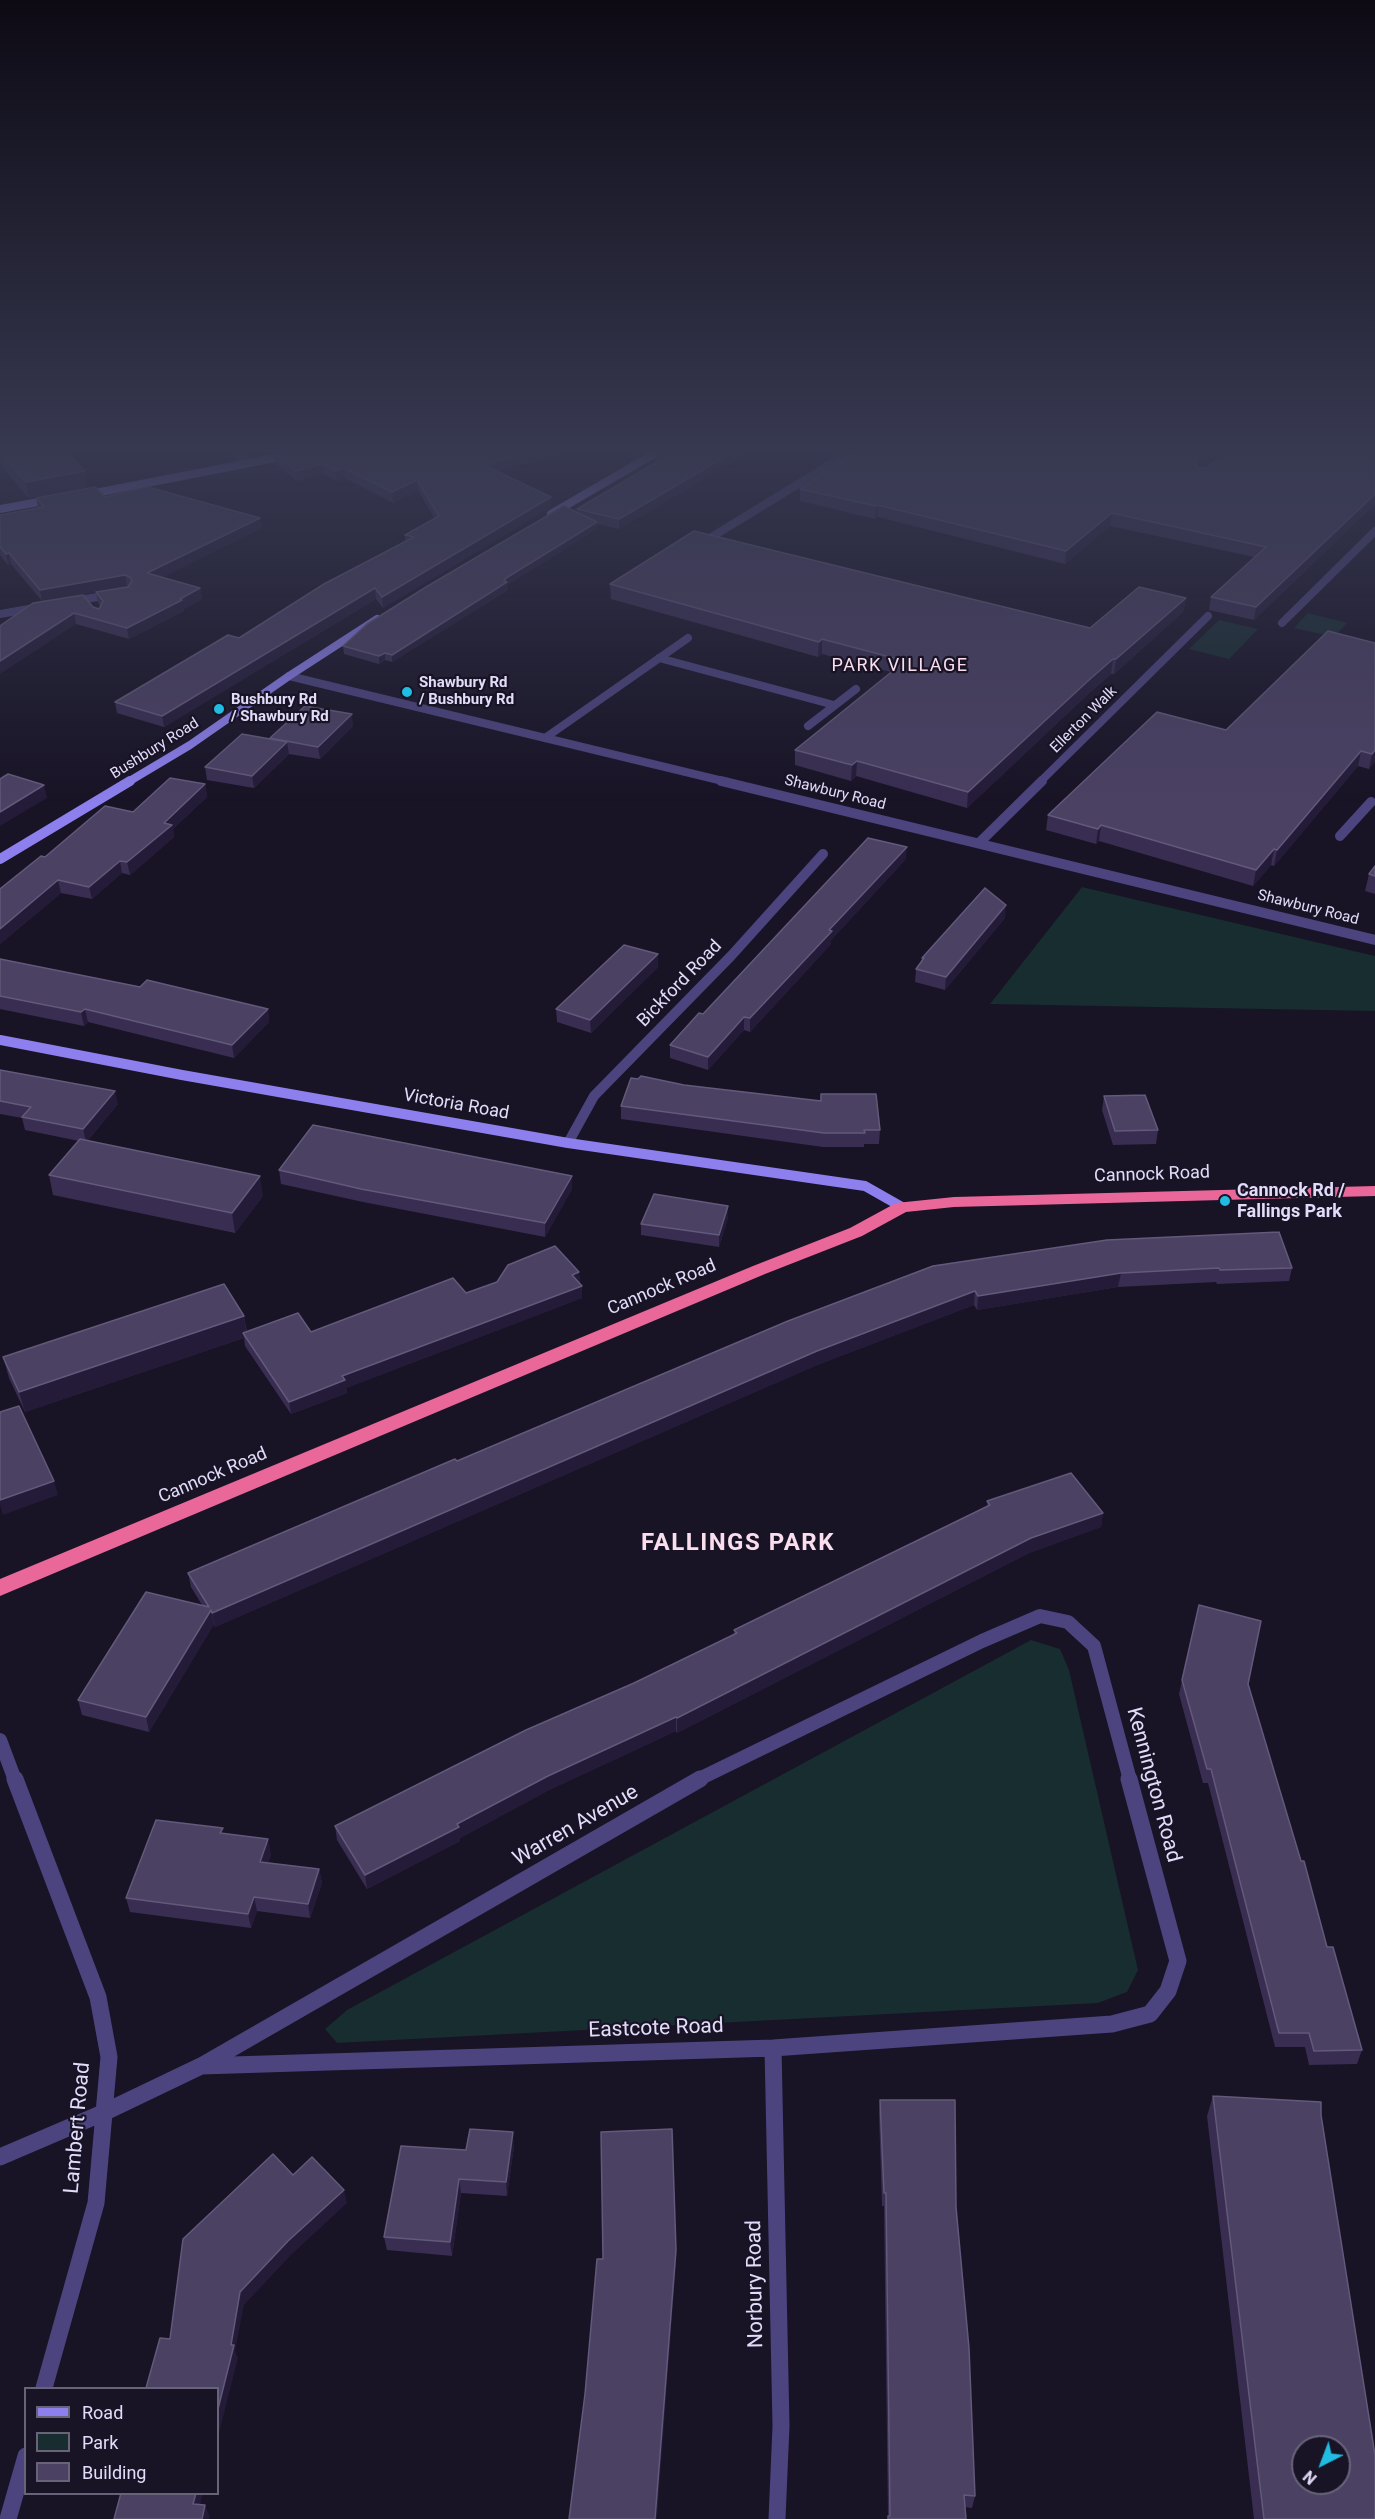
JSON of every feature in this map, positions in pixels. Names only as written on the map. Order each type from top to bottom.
[{"type":"highway","name":"Cannock Road","points":[[0,1588],[759,1270],[856,1232],[902,1208],[954,1202],[1375,1191]]},
{"type":"street","points":[[1282,623],[1337,569]]},
{"type":"street","points":[[65,603],[118,594]]},
{"type":"street","points":[[87,599],[93,606]]},
{"type":"street","points":[[4,611],[53,604]]},
{"type":"street","name":"Bushbury Road","points":[[0,858],[190,746],[289,676],[384,614]]},
{"type":"street","name":"Ellerton Walk","points":[[979,843],[1208,616]]},
{"type":"street","points":[[545,738],[688,638]]},
{"type":"street","points":[[659,658],[834,705]]},
{"type":"street","name":"Shawbury Road","points":[[289,676],[1375,940]]},
{"type":"street","points":[[808,726],[856,689]]},
{"type":"street","points":[[1340,836],[1374,801]]},
{"type":"street","name":"Bickford Road","points":[[568,1143],[594,1096],[731,956],[823,854]]},
{"type":"street","name":"Victoria Road","points":[[0,1040],[182,1076],[568,1143],[866,1186],[902,1208]]},
{"type":"street","name":"Kennington Road","points":[[982,1641],[1040,1616],[1068,1622],[1094,1646],[1179,1961],[1168,1991],[1150,2014],[1112,2024]]},
{"type":"street","name":"Warren Avenue","points":[[0,2157],[105,2112],[201,2066],[703,1777],[982,1641]]},
{"type":"street","name":"Lambert Road","points":[[0,1740],[98,1997],[109,2057],[96,2203],[44,2387]]},
{"type":"street","name":"Eastcote Road","points":[[201,2066],[773,2048],[1112,2024]]},
{"type":"street","name":"Norbury Road","points":[[773,2048],[781,2426],[777,2519]]},
{"type":"street","points":[[8,2519],[24,2463]]},
{"type":"green space","points":[[1308,613],[1347,623],[1334,637],[1294,628]]},
{"type":"green space","points":[[1219,620],[1258,629],[1229,659],[1189,649]]},
{"type":"green space","points":[[1082,887],[1375,956],[1375,1011],[990,1004]]},
{"type":"green space","points":[[1031,1640],[1060,1649],[1069,1670],[1138,1970],[1127,1992],[1098,2003],[337,2043],[325,2029],[347,2010]]},
{"type":"building","points":[[22,569],[156,569],[147,573],[200,588],[180,599],[182,600],[127,628],[74,613],[0,661],[0,626],[33,603],[83,595],[93,607],[99,609],[103,601],[96,592],[128,587],[132,581],[125,575],[40,590]]},
{"type":"building","points":[[354,569],[430,569],[382,597],[375,588],[162,716],[115,702],[228,635],[239,638],[324,584]]},
{"type":"building","points":[[457,569],[521,569],[506,578],[504,581],[507,582],[392,655],[385,653],[379,656],[343,646],[367,624]]},
{"type":"building","points":[[634,569],[847,569],[1090,628],[1139,587],[1186,598],[1089,680],[968,792],[857,761],[852,765],[795,750],[905,661],[822,639],[819,642],[610,584]]},
{"type":"building","points":[[1242,569],[1296,569],[1256,607],[1211,597]]},
{"type":"building","points":[[1328,631],[1375,643],[1375,750],[1372,754],[1361,751],[1277,850],[1274,849],[1256,870],[1101,825],[1098,829],[1048,815],[1157,712],[1226,730]]},
{"type":"building","points":[[305,706],[352,714],[318,747],[270,738]]},
{"type":"building","points":[[242,734],[287,742],[252,776],[205,767]]},
{"type":"building","points":[[8,774],[44,785],[0,812],[0,779]]},
{"type":"building","points":[[170,778],[205,784],[164,823],[172,825],[127,862],[120,861],[89,887],[58,880],[0,929],[0,889],[41,856],[45,857],[105,806],[133,812]]},
{"type":"building","points":[[868,838],[907,847],[750,1018],[744,1017],[708,1057],[670,1045],[699,1013],[703,1014]]},
{"type":"building","points":[[1375,866],[1375,876],[1369,874]]},
{"type":"building","points":[[985,888],[1006,905],[946,977],[916,969],[924,958],[922,958]]},
{"type":"building","points":[[624,945],[658,954],[590,1020],[556,1009]]},
{"type":"building","points":[[0,959],[140,987],[147,980],[268,1009],[232,1045],[85,1009],[81,1012],[0,996]]},
{"type":"building","points":[[0,1070],[115,1091],[83,1129],[22,1117],[31,1107],[0,1101]]},
{"type":"building","points":[[641,1076],[684,1085],[821,1101],[821,1094],[876,1094],[880,1130],[864,1130],[865,1133],[824,1133],[621,1106],[631,1078],[638,1079]]},
{"type":"building","points":[[1145,1095],[1158,1130],[1115,1131],[1104,1096]]},
{"type":"building","points":[[313,1125],[572,1176],[545,1223],[361,1189],[279,1170]]},
{"type":"building","points":[[80,1139],[260,1176],[232,1213],[49,1175]]},
{"type":"building","points":[[654,1194],[728,1206],[719,1235],[641,1224]]},
{"type":"building","points":[[1279,1232],[1292,1268],[1220,1270],[1219,1268],[1121,1273],[978,1296],[975,1291],[817,1351],[212,1613],[211,1610],[146,1717],[78,1700],[146,1592],[209,1607],[188,1573],[788,1321],[933,1266],[1107,1240]]},
{"type":"building","points":[[555,1246],[579,1272],[572,1275],[582,1286],[342,1376],[345,1380],[289,1402],[243,1333],[298,1313],[311,1332],[453,1278],[466,1293],[497,1282],[508,1265]]},
{"type":"building","points":[[224,1284],[244,1316],[19,1392],[3,1357]]},
{"type":"building","points":[[19,1406],[54,1481],[0,1500],[0,1412]]},
{"type":"building","points":[[1071,1473],[1103,1513],[1031,1538],[677,1718],[548,1776],[457,1824],[459,1827],[365,1875],[335,1826],[526,1730],[634,1683],[737,1633],[734,1630],[990,1505],[987,1501]]},
{"type":"building","points":[[1199,1605],[1261,1621],[1248,1684],[1301,1861],[1304,1861],[1327,1947],[1333,1947],[1362,2050],[1314,2051],[1309,2033],[1279,2033],[1211,1769],[1207,1769],[1182,1680]]},
{"type":"building","points":[[156,1820],[223,1828],[220,1833],[268,1839],[260,1862],[319,1869],[308,1904],[254,1897],[248,1914],[126,1898]]},
{"type":"building","points":[[1213,2096],[1321,2102],[1321,2115],[1375,2455],[1375,2519],[1264,2519]]},
{"type":"building","points":[[880,2100],[955,2100],[956,2207],[969,2348],[975,2496],[964,2495],[966,2519],[888,2519],[890,2516],[886,2193],[884,2193]]},
{"type":"building","points":[[470,2129],[513,2132],[506,2182],[459,2179],[450,2242],[384,2237],[401,2146],[466,2150]]},
{"type":"building","points":[[672,2129],[676,2250],[655,2519],[569,2519],[585,2394],[597,2259],[603,2259],[601,2132]]},
{"type":"building","points":[[273,2154],[293,2175],[312,2157],[344,2190],[288,2241],[240,2292],[231,2345],[234,2345],[219,2405],[219,2387],[146,2387],[160,2338],[170,2339],[183,2239]]},
{"type":"building","points":[[120,2495],[195,2495],[193,2504],[205,2505],[202,2519],[114,2519]]},
{"type":"place","name":"Shawbury Rd / Bushbury Rd","points":[[407,692]]},
{"type":"place","name":"Bushbury Rd / Shawbury Rd","points":[[219,709]]},
{"type":"place","name":"Cannock Rd / Fallings Park","points":[[1225,1201]]},
{"type":"district","name":"PARK VILLAGE","points":[[900,666]]},
{"type":"district","name":"FALLINGS PARK","points":[[738,1544]]}]
